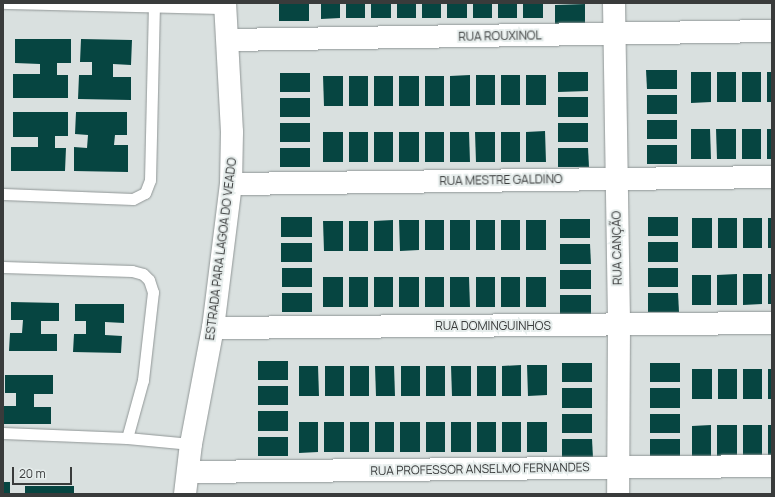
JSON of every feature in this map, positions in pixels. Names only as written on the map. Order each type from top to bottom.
[{"type":"street","name":"RUA CANÇÃO","points":[[614,3],[618,325],[618,494]]},
{"type":"street","name":"ESTRADA PARA LAGOA DO VEADO","points":[[184,494],[191,444],[213,328],[231,184],[232,132],[225,5]]},
{"type":"street","name":"RUA ROUXINOL","points":[[228,40],[615,35],[772,31]]},
{"type":"street","name":"RUA MESTRE GALDINO","points":[[231,184],[772,177]]},
{"type":"street","name":"RUA DOMINGUINHOS","points":[[213,328],[772,323]]},
{"type":"street","name":"RUA PROFESSOR ANSELMO FERNANDES","points":[[188,472],[772,466]]},
{"type":"lane","points":[[3,4],[225,5]]},
{"type":"lane","points":[[3,194],[133,199],[144,193],[150,180],[154,5]]},
{"type":"lane","points":[[3,267],[132,271],[143,274],[149,280],[153,292],[143,380],[127,438]]},
{"type":"lane","points":[[3,433],[127,438],[191,444]]},
{"type":"building","points":[[279,3],[309,3],[309,21],[279,21]]},
{"type":"building","points":[[321,3],[340,3],[340,18],[321,19]]},
{"type":"building","points":[[346,3],[365,3],[365,18],[346,18]]},
{"type":"building","points":[[371,3],[391,3],[391,18],[371,18]]},
{"type":"building","points":[[397,3],[416,3],[416,18],[397,18]]},
{"type":"building","points":[[422,3],[441,3],[441,18],[422,18]]},
{"type":"building","points":[[447,3],[467,3],[467,18],[447,18]]},
{"type":"building","points":[[473,3],[492,3],[492,18],[473,18]]},
{"type":"building","points":[[498,3],[517,3],[517,18],[498,18]]},
{"type":"building","points":[[523,3],[543,3],[543,18],[523,18]]},
{"type":"building","points":[[585,4],[585,24],[555,24],[555,5]]},
{"type":"building","points":[[15,39],[71,39],[71,63],[57,63],[57,75],[68,75],[68,98],[13,98],[13,74],[40,74],[40,64],[15,63]]},
{"type":"building","points":[[81,39],[132,40],[131,65],[113,64],[113,77],[131,77],[131,100],[78,99],[79,75],[92,75],[92,62],[80,62]]},
{"type":"building","points":[[646,70],[677,70],[677,89],[647,89]]},
{"type":"building","points":[[558,72],[588,72],[588,91],[558,92]]},
{"type":"building","points":[[691,72],[711,72],[711,102],[691,103]]},
{"type":"building","points":[[717,72],[736,72],[736,102],[717,102]]},
{"type":"building","points":[[742,72],[761,72],[761,102],[742,102]]},
{"type":"building","points":[[767,72],[772,72],[772,102],[767,102]]},
{"type":"building","points":[[280,73],[310,73],[310,92],[280,92]]},
{"type":"building","points":[[470,75],[470,106],[450,106],[450,76]]},
{"type":"building","points":[[476,75],[495,75],[495,105],[476,105]]},
{"type":"building","points":[[501,75],[520,75],[520,105],[501,105]]},
{"type":"building","points":[[526,75],[546,75],[546,105],[526,105]]},
{"type":"building","points":[[323,76],[343,76],[343,106],[324,106]]},
{"type":"building","points":[[349,76],[368,76],[368,106],[349,106]]},
{"type":"building","points":[[374,76],[393,76],[393,106],[374,106]]},
{"type":"building","points":[[399,76],[419,76],[419,106],[399,106]]},
{"type":"building","points":[[425,76],[444,76],[444,106],[425,106]]},
{"type":"building","points":[[647,95],[677,95],[677,114],[647,114]]},
{"type":"building","points":[[558,97],[588,97],[588,117],[558,117]]},
{"type":"building","points":[[280,98],[310,98],[310,117],[280,117]]},
{"type":"building","points":[[13,112],[68,112],[68,136],[55,136],[55,148],[66,148],[65,171],[11,171],[11,147],[38,147],[38,137],[13,137]]},
{"type":"building","points":[[76,112],[127,112],[127,135],[115,135],[114,145],[128,145],[128,172],[74,171],[74,147],[87,148],[88,135],[75,134]]},
{"type":"building","points":[[647,120],[677,120],[677,139],[647,139]]},
{"type":"building","points":[[280,123],[310,123],[310,142],[280,142]]},
{"type":"building","points":[[558,123],[588,123],[588,142],[558,142]]},
{"type":"building","points":[[691,129],[710,129],[711,159],[691,159]]},
{"type":"building","points":[[716,129],[736,129],[736,159],[717,159]]},
{"type":"building","points":[[742,129],[761,129],[761,159],[742,159]]},
{"type":"building","points":[[767,129],[772,129],[772,159],[767,159]]},
{"type":"building","points":[[545,131],[546,162],[526,162],[526,132]]},
{"type":"building","points":[[323,132],[343,132],[343,162],[323,162]]},
{"type":"building","points":[[349,132],[368,132],[368,162],[349,162]]},
{"type":"building","points":[[374,132],[393,132],[393,162],[374,162]]},
{"type":"building","points":[[399,132],[419,132],[419,162],[399,162]]},
{"type":"building","points":[[425,132],[444,132],[444,162],[425,162]]},
{"type":"building","points":[[450,132],[469,132],[470,162],[450,162]]},
{"type":"building","points":[[475,132],[495,132],[495,162],[476,162]]},
{"type":"building","points":[[501,132],[520,132],[520,162],[501,162]]},
{"type":"building","points":[[647,145],[677,145],[677,164],[647,164]]},
{"type":"building","points":[[280,148],[310,148],[310,167],[280,167]]},
{"type":"building","points":[[558,148],[588,148],[589,167],[558,167]]},
{"type":"building","points":[[281,217],[312,217],[312,237],[281,237]]},
{"type":"building","points":[[648,217],[678,217],[678,236],[648,236]]},
{"type":"building","points":[[692,218],[712,218],[712,248],[692,248]]},
{"type":"building","points":[[718,218],[737,218],[737,248],[718,248]]},
{"type":"building","points":[[743,218],[762,218],[762,248],[743,248]]},
{"type":"building","points":[[768,218],[772,218],[772,248],[768,248]]},
{"type":"building","points":[[560,219],[590,219],[590,238],[560,238]]},
{"type":"building","points":[[393,220],[393,251],[374,251],[374,221]]},
{"type":"building","points":[[399,220],[419,220],[419,250],[400,251]]},
{"type":"building","points":[[425,220],[444,220],[444,250],[425,250]]},
{"type":"building","points":[[450,220],[470,220],[470,250],[450,250]]},
{"type":"building","points":[[476,220],[495,220],[495,250],[476,250]]},
{"type":"building","points":[[501,220],[520,220],[520,250],[501,250]]},
{"type":"building","points":[[526,220],[546,220],[546,250],[526,250]]},
{"type":"building","points":[[323,221],[343,221],[343,251],[324,251]]},
{"type":"building","points":[[349,221],[368,221],[368,251],[349,251]]},
{"type":"building","points":[[648,242],[678,242],[678,262],[648,262]]},
{"type":"building","points":[[281,243],[312,243],[312,262],[281,262]]},
{"type":"building","points":[[560,244],[590,244],[591,264],[560,264]]},
{"type":"building","points":[[282,268],[312,268],[312,287],[282,287]]},
{"type":"building","points":[[648,268],[678,268],[678,287],[648,287]]},
{"type":"building","points":[[560,270],[591,270],[591,289],[560,289]]},
{"type":"building","points":[[737,274],[737,305],[717,305],[717,275]]},
{"type":"building","points":[[743,274],[762,274],[762,304],[743,305]]},
{"type":"building","points":[[768,274],[772,274],[772,304],[768,304]]},
{"type":"building","points":[[692,275],[711,275],[711,305],[692,305]]},
{"type":"building","points":[[323,277],[343,277],[343,307],[323,307]]},
{"type":"building","points":[[349,277],[368,277],[368,307],[349,307]]},
{"type":"building","points":[[374,277],[393,277],[393,307],[374,307]]},
{"type":"building","points":[[399,277],[419,277],[419,307],[399,307]]},
{"type":"building","points":[[425,277],[444,277],[444,307],[425,307]]},
{"type":"building","points":[[450,277],[469,277],[470,307],[450,307]]},
{"type":"building","points":[[476,277],[495,277],[495,307],[476,307]]},
{"type":"building","points":[[501,277],[520,277],[520,307],[501,307]]},
{"type":"building","points":[[526,277],[546,277],[546,307],[526,307]]},
{"type":"building","points":[[282,293],[312,293],[312,312],[282,312]]},
{"type":"building","points":[[648,293],[678,293],[679,312],[648,312]]},
{"type":"building","points":[[560,295],[591,295],[591,314],[560,314]]},
{"type":"building","points":[[11,302],[59,303],[59,321],[41,321],[41,334],[57,334],[57,351],[9,351],[10,333],[22,333],[23,320],[11,320]]},
{"type":"building","points":[[75,304],[124,304],[124,323],[105,322],[105,335],[122,336],[121,353],[73,352],[74,334],[86,334],[86,321],[75,321]]},
{"type":"building","points":[[258,361],[288,361],[288,380],[258,380]]},
{"type":"building","points":[[562,363],[592,363],[592,382],[562,382]]},
{"type":"building","points":[[650,363],[680,363],[680,382],[650,382]]},
{"type":"building","points":[[521,365],[521,396],[502,396],[502,366]]},
{"type":"building","points":[[527,365],[547,365],[547,395],[528,396]]},
{"type":"building","points":[[299,366],[318,366],[319,396],[299,396]]},
{"type":"building","points":[[325,366],[344,366],[344,396],[325,396]]},
{"type":"building","points":[[350,366],[369,366],[369,396],[350,396]]},
{"type":"building","points":[[375,366],[394,366],[395,396],[376,396]]},
{"type":"building","points":[[401,366],[420,366],[420,396],[401,396]]},
{"type":"building","points":[[426,366],[445,366],[445,396],[426,396]]},
{"type":"building","points":[[451,366],[471,366],[471,396],[452,396]]},
{"type":"building","points":[[477,366],[496,366],[496,396],[477,396]]},
{"type":"building","points":[[692,369],[712,369],[712,399],[692,399]]},
{"type":"building","points":[[718,369],[737,369],[737,399],[718,399]]},
{"type":"building","points":[[743,369],[762,369],[762,399],[743,399]]},
{"type":"building","points":[[768,369],[772,369],[772,399],[768,399]]},
{"type":"building","points":[[5,375],[53,375],[53,394],[34,394],[34,407],[51,407],[51,424],[3,424],[3,406],[16,406],[16,393],[5,393]]},
{"type":"building","points":[[258,386],[288,386],[288,405],[258,405]]},
{"type":"building","points":[[562,388],[592,388],[592,408],[562,408]]},
{"type":"building","points":[[650,388],[680,388],[680,408],[650,408]]},
{"type":"building","points":[[258,411],[288,411],[288,431],[258,431]]},
{"type":"building","points":[[562,414],[592,414],[592,433],[562,433]]},
{"type":"building","points":[[650,414],[680,414],[680,433],[650,433]]},
{"type":"building","points":[[299,422],[318,422],[318,452],[299,453]]},
{"type":"building","points":[[324,422],[344,422],[344,452],[324,452]]},
{"type":"building","points":[[350,422],[369,422],[369,452],[350,452]]},
{"type":"building","points":[[375,422],[394,422],[394,452],[375,452]]},
{"type":"building","points":[[400,422],[420,422],[420,452],[400,452]]},
{"type":"building","points":[[426,422],[445,422],[445,452],[426,452]]},
{"type":"building","points":[[451,422],[471,422],[471,452],[451,452]]},
{"type":"building","points":[[477,422],[496,422],[496,452],[477,452]]},
{"type":"building","points":[[502,422],[521,422],[521,452],[502,452]]},
{"type":"building","points":[[527,422],[547,422],[547,452],[527,452]]},
{"type":"building","points":[[711,425],[711,456],[692,456],[692,426]]},
{"type":"building","points":[[717,425],[737,425],[737,455],[717,456]]},
{"type":"building","points":[[743,425],[762,425],[762,455],[743,455]]},
{"type":"building","points":[[768,425],[772,425],[772,455],[768,455]]},
{"type":"building","points":[[258,437],[288,437],[288,456],[258,456]]},
{"type":"building","points":[[562,439],[592,439],[593,458],[562,458]]},
{"type":"building","points":[[650,439],[680,439],[680,458],[650,458]]},
{"type":"building","points":[[3,482],[10,482],[10,494],[3,494]]},
{"type":"building","points":[[25,486],[74,486],[74,494],[25,494]]}]
